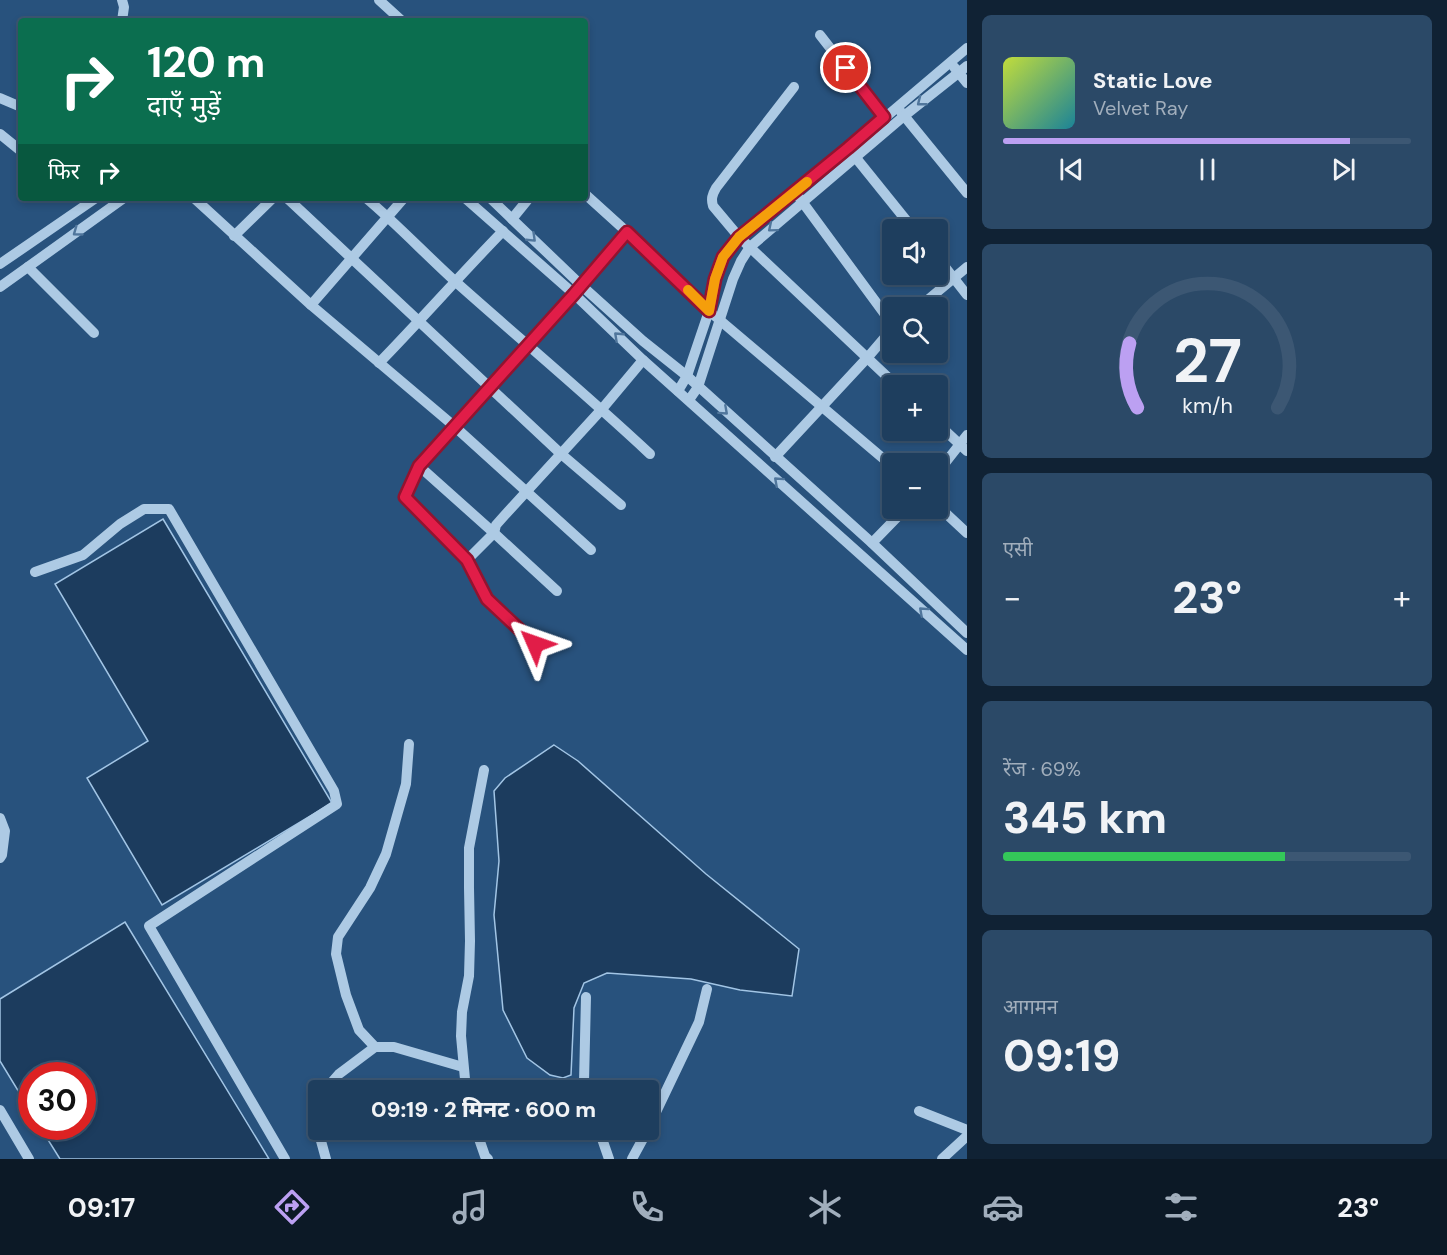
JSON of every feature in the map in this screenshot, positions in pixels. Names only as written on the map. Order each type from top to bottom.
[{"type":"street","points":[[122,0],[124,7],[122,18]]},
{"type":"street","points":[[379,0],[399,18]]},
{"type":"street","points":[[820,35],[884,117]]},
{"type":"street","points":[[689,400],[698,387],[733,279],[750,247],[802,202],[884,117],[967,48]]},
{"type":"street","points":[[949,63],[963,69]]},
{"type":"street","points":[[963,69],[967,83]]},
{"type":"street","points":[[678,391],[687,376],[709,311],[715,279],[723,257],[739,237],[795,192],[904,116],[963,69]]},
{"type":"street","points":[[794,87],[712,195],[711,201],[739,237],[886,375]]},
{"type":"street","points":[[0,98],[18,106]]},
{"type":"street","points":[[896,106],[967,193]]},
{"type":"street","points":[[0,134],[18,149]]},
{"type":"street","points":[[851,153],[905,219]]},
{"type":"street","points":[[795,192],[882,310]]},
{"type":"street","points":[[588,197],[709,311],[882,457]]},
{"type":"street","points":[[0,264],[87,201]]},
{"type":"street","points":[[0,287],[120,201]]},
{"type":"street","points":[[197,201],[311,305],[454,426],[591,550]]},
{"type":"street","points":[[234,236],[270,201]]},
{"type":"street","points":[[290,201],[560,453],[621,505]]},
{"type":"street","points":[[370,201],[455,281],[602,409],[650,454]]},
{"type":"street","points":[[311,305],[401,201]]},
{"type":"street","points":[[468,201],[503,231],[687,376],[872,543],[967,633]]},
{"type":"street","points":[[493,201],[643,360],[967,650]]},
{"type":"street","points":[[512,219],[527,201]]},
{"type":"street","points":[[379,363],[503,231]]},
{"type":"street","points":[[535,644],[487,599],[467,560],[405,497],[419,466],[578,290],[627,232]]},
{"type":"street","points":[[28,267],[94,333]]},
{"type":"street","points":[[931,297],[967,267]]},
{"type":"street","points":[[948,270],[967,295]]},
{"type":"street","points":[[775,457],[882,341]]},
{"type":"street","points":[[467,560],[494,532],[496,525],[525,491],[602,409],[643,360]]},
{"type":"street","points":[[948,434],[963,448]]},
{"type":"street","points":[[948,462],[963,448],[967,435]]},
{"type":"street","points":[[419,466],[556,591]]},
{"type":"street","points":[[36,572],[83,555],[120,524],[144,509],[169,509],[334,791],[337,804],[149,926],[285,1159]]},
{"type":"street","points":[[948,515],[967,533]]},
{"type":"street","points":[[872,543],[895,519]]},
{"type":"street","points":[[375,1047],[359,1030],[346,995],[336,954],[338,938],[370,888],[386,854],[406,784],[409,744]]},
{"type":"street","points":[[465,1080],[461,1036],[462,1012],[469,976],[470,848],[484,770]]},
{"type":"street","points":[[0,818],[5,831],[0,858]]},
{"type":"street","points":[[632,1159],[699,1022],[707,989]]},
{"type":"street","points":[[584,1080],[586,997]]},
{"type":"street","points":[[334,1080],[375,1047],[394,1047],[463,1067]]},
{"type":"street","points":[[0,1110],[29,1159]]},
{"type":"street","points":[[919,1111],[967,1130]]},
{"type":"street","points":[[942,1159],[967,1136]]},
{"type":"street","points":[[321,1140],[326,1159]]},
{"type":"street","points":[[479,1140],[488,1159]]},
{"type":"street","points":[[602,1140],[609,1159]]},
{"type":"water","points":[[163,519],[332,803],[162,905],[87,778],[148,741],[55,584]]},
{"type":"water","points":[[554,745],[578,761],[706,874],[799,949],[792,996],[740,990],[691,979],[607,973],[584,983],[574,1008],[571,1075],[563,1078],[550,1075],[527,1058],[503,1010],[494,915],[499,861],[494,791],[505,778]]},
{"type":"water","points":[[125,922],[269,1159],[60,1159],[48,1140],[96,1140],[96,1062],[18,1062],[18,1091],[0,1061],[0,999]]},
{"type":"slow traffic","points":[[688,290],[709,311],[715,279],[723,257],[739,237],[807,182]]},
{"type":"route","points":[[535,644],[487,599],[467,560],[405,497],[419,466],[627,232],[709,311],[715,279],[723,257],[739,237],[884,117],[846,68]]}]
